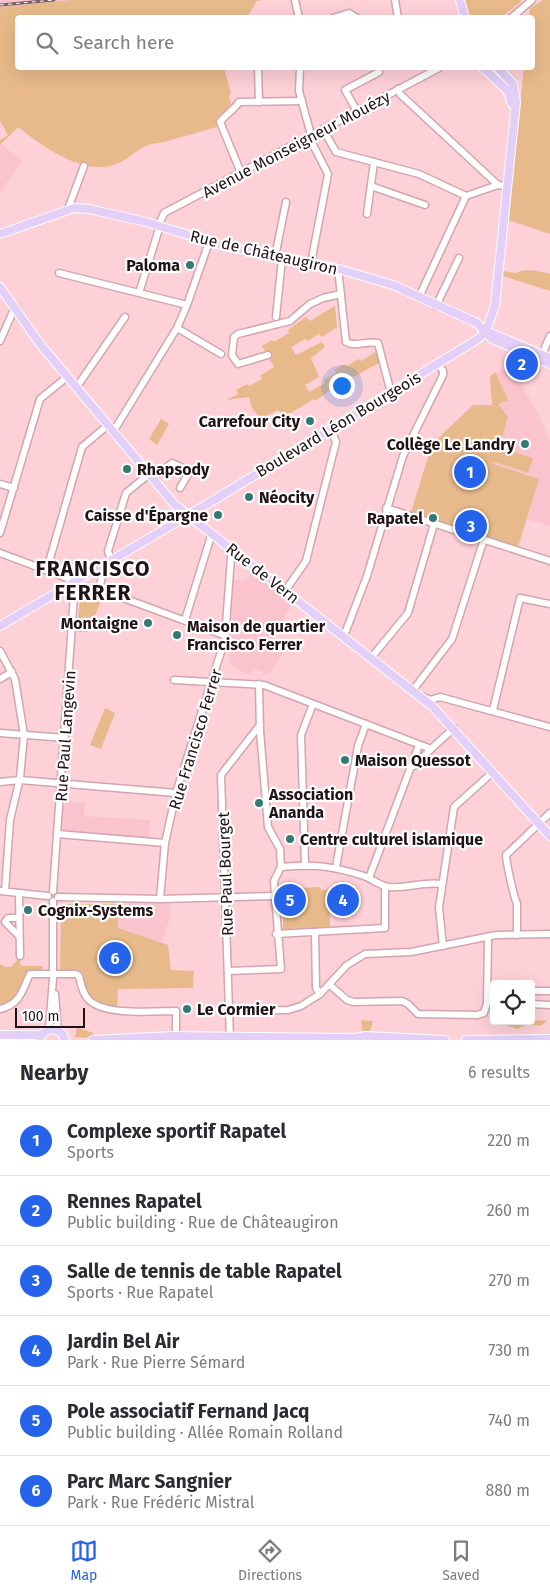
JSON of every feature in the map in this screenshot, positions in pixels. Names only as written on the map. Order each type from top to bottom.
[{"type":"main road","points":[[459,0],[461,15]]},
{"type":"main road","points":[[459,0],[464,15]]},
{"type":"main road","points":[[485,70],[509,93],[513,115]]},
{"type":"main road","points":[[486,330],[494,310],[502,186],[516,102],[514,88],[500,70]]},
{"type":"main road","name":"Rue de Châteaugiron","points":[[0,234],[13,231],[68,209],[89,209],[159,225],[209,242],[279,258],[338,268],[393,285],[453,314],[475,328],[486,330],[492,339],[541,357],[550,358]]},
{"type":"main road","name":"Rue de Vern","points":[[0,287],[40,344],[175,505],[415,692],[454,728],[550,836]]},
{"type":"main road","name":"Boulevard Léon Bourgeois","points":[[0,626],[332,429],[476,341],[486,330]]},
{"type":"main road","name":"Rue de Châteaugiron","points":[[541,357],[550,364]]},
{"type":"main road","points":[[0,1034],[41,1037],[49,1030],[58,1031],[65,1040]]},
{"type":"main road","points":[[93,1040],[176,1036],[230,1039],[356,1038],[365,1036],[445,1040]]},
{"type":"main road","points":[[466,1040],[550,1039]]},
{"type":"street","points":[[295,0],[298,15]]},
{"type":"street","points":[[395,0],[398,15]]},
{"type":"street","points":[[513,15],[532,0]]},
{"type":"street","points":[[258,70],[259,102]]},
{"type":"street","points":[[300,70],[299,91],[310,136],[328,174],[311,263]]},
{"type":"street","name":"Avenue Monseigneur Mouézy","points":[[159,225],[164,213],[435,70]]},
{"type":"street","points":[[357,111],[346,90],[380,72]]},
{"type":"street","points":[[398,89],[400,94],[502,186]]},
{"type":"street","points":[[241,173],[220,122],[233,112],[239,102],[302,101]]},
{"type":"street","points":[[323,129],[336,152],[419,174],[466,196],[502,186]]},
{"type":"street","points":[[367,214],[374,162]]},
{"type":"street","points":[[68,209],[84,166]]},
{"type":"street","points":[[372,186],[425,206]]},
{"type":"street","points":[[419,297],[466,196]]},
{"type":"street","points":[[276,317],[279,258],[286,202]]},
{"type":"street","points":[[139,292],[159,225]]},
{"type":"street","points":[[47,569],[82,447],[110,428],[177,328],[188,305],[209,242]]},
{"type":"street","points":[[436,306],[459,258]]},
{"type":"street","points":[[338,268],[346,342],[352,345],[369,342],[378,343],[391,393]]},
{"type":"street","points":[[59,273],[188,305]]},
{"type":"street","points":[[268,355],[238,364],[232,355],[234,337],[238,334],[290,321],[310,304],[322,298],[341,294]]},
{"type":"street","points":[[0,341],[15,308]]},
{"type":"street","points":[[76,388],[125,317]]},
{"type":"street","points":[[177,328],[221,354]]},
{"type":"street","points":[[541,357],[550,336]]},
{"type":"street","points":[[344,636],[367,576],[403,456],[443,375],[443,371],[438,364]]},
{"type":"street","points":[[0,533],[40,399],[67,377]]},
{"type":"street","points":[[285,591],[306,563],[336,442],[332,429]]},
{"type":"street","points":[[110,560],[108,551],[126,493],[170,463],[190,471],[180,488]]},
{"type":"street","points":[[0,484],[14,488]]},
{"type":"street","points":[[386,508],[550,561]]},
{"type":"street","points":[[371,658],[408,613],[434,524]]},
{"type":"street","points":[[185,620],[212,533]]},
{"type":"street","points":[[484,539],[452,639],[415,692],[430,700],[440,697],[550,727]]},
{"type":"street","name":"Rue Francisco Ferrer","points":[[160,899],[166,843],[176,793],[226,636],[231,557],[235,551]]},
{"type":"street","points":[[0,553],[76,581]]},
{"type":"street","points":[[102,566],[104,569],[99,589],[226,636]]},
{"type":"street","name":"Rue Paul Langevin","points":[[49,1030],[53,977],[53,896],[76,581]]},
{"type":"street","points":[[493,710],[520,598],[550,604]]},
{"type":"street","points":[[0,651],[12,672],[21,706],[24,735],[20,780],[10,820],[3,891],[53,896],[160,899],[275,896]]},
{"type":"street","points":[[0,679],[12,672]]},
{"type":"street","points":[[174,680],[259,684],[431,749]]},
{"type":"street","points":[[228,971],[281,969],[280,936],[276,934],[274,882],[281,867],[280,849],[268,827],[260,725],[259,684]]},
{"type":"street","points":[[305,865],[301,735],[313,704]]},
{"type":"street","points":[[336,867],[358,746],[366,724]]},
{"type":"street","name":"Rue Paul Bourget","points":[[230,1039],[221,775],[260,725]]},
{"type":"street","points":[[413,766],[454,728]]},
{"type":"street","points":[[0,733],[65,738]]},
{"type":"street","points":[[369,878],[419,746]]},
{"type":"street","points":[[444,946],[439,907],[454,807],[493,772]]},
{"type":"street","points":[[0,782],[20,780],[61,785],[176,793]]},
{"type":"street","points":[[517,935],[516,903],[513,884],[506,868],[506,854],[550,813]]},
{"type":"street","points":[[58,834],[166,843]]},
{"type":"street","points":[[281,867],[305,865],[336,867],[369,878],[385,887],[400,888],[429,883],[442,884]]},
{"type":"street","points":[[276,934],[385,928],[385,887]]},
{"type":"street","points":[[19,892],[20,956]]},
{"type":"street","points":[[19,918],[8,918],[5,922],[19,936]]},
{"type":"street","points":[[315,932],[316,988],[320,994]]},
{"type":"street","points":[[230,1011],[288,1010],[301,1006],[320,994],[347,965],[364,954],[411,952],[488,936],[550,934]]},
{"type":"street","points":[[488,936],[490,991]]},
{"type":"street","points":[[0,1009],[13,1004],[21,996],[30,974],[53,977],[78,975],[89,1000],[100,1008],[176,1011],[176,1036]]},
{"type":"street","name":"Rue Paul Langevin","points":[[53,977],[58,1031]]},
{"type":"street","points":[[330,985],[346,1000],[354,1002],[402,1001],[418,1014],[477,1015],[484,1013],[490,1004]]},
{"type":"street","points":[[535,991],[550,991]]},
{"type":"street","points":[[535,1004],[550,1005]]},
{"type":"shaded area","points":[[0,0],[70,0],[0,7]]},
{"type":"shaded area","points":[[70,0],[262,0],[257,1],[248,15],[15,15],[15,70],[225,70],[231,93],[229,97],[231,103],[218,117],[217,127],[150,144],[123,161],[110,166],[95,167],[67,159],[53,152],[18,127],[0,145],[0,140],[8,135],[0,121],[0,7]]},
{"type":"shaded area","points":[[465,0],[522,1],[504,15],[468,15]]},
{"type":"shaded area","points":[[543,0],[550,0],[550,234],[508,220],[524,70],[535,70],[535,15],[529,15],[530,8]]},
{"type":"shaded area","points":[[0,145],[22,161],[0,192]]},
{"type":"shaded area","points":[[533,270],[550,274],[550,291],[503,276],[503,271],[516,273]]},
{"type":"shaded area","points":[[335,306],[337,327],[322,337],[319,334],[308,341],[305,339],[291,347],[296,355],[322,342],[325,347],[311,358],[319,377],[305,385],[309,392],[325,383],[324,380],[336,373],[334,370],[345,364],[347,366],[359,359],[361,361],[379,350],[382,361],[354,377],[352,376],[315,401],[314,399],[284,417],[278,410],[261,419],[252,408],[249,397],[227,400],[238,394],[236,390],[262,379],[260,376],[274,367],[262,346],[272,340],[274,342],[289,333],[288,330],[306,317],[310,321]]},
{"type":"shaded area","name":"Collège Le Landry","points":[[511,366],[537,412],[550,441],[550,526],[527,519],[538,479],[493,465],[498,404],[490,394],[490,376]]},
{"type":"shaded area","points":[[495,372],[508,400],[498,404],[508,417],[499,447],[533,458],[528,473],[495,462],[493,464],[539,479],[518,547],[411,512],[432,444],[473,405],[492,405],[490,376]]},
{"type":"shaded area","points":[[161,419],[169,424],[157,445],[149,439]]},
{"type":"shaded area","points":[[252,572],[292,604],[272,640],[284,652],[268,674],[254,669],[251,675],[233,667],[229,662],[233,580],[245,580]]},
{"type":"shaded area","points":[[81,587],[104,594],[88,632],[77,632]]},
{"type":"shaded area","points":[[105,708],[115,713],[101,749],[90,745]]},
{"type":"shaded area","points":[[64,801],[85,803],[84,816],[150,820],[149,838],[62,831]]},
{"type":"shaded area","points":[[320,887],[321,890],[347,890],[348,910],[330,911],[330,929],[283,931],[283,904],[289,909],[299,908],[305,901],[293,888]]},
{"type":"shaded area","points":[[170,903],[171,915],[161,943],[118,928],[117,904]]},
{"type":"shaded area","points":[[64,904],[117,904],[118,928],[168,945],[171,970],[194,971],[193,988],[118,989],[117,1008],[97,1002],[89,993],[82,973],[60,972],[61,906]]},
{"type":"shaded area","points":[[19,958],[21,966],[43,966],[42,973],[31,972],[12,1002],[0,1006],[0,964],[5,967],[11,967]]},
{"type":"shaded area","points":[[361,1020],[373,1021],[370,1031],[362,1031]]},
{"type":"shaded area","points":[[535,1020],[547,1020],[541,1026],[534,1025]]},
{"type":"shaded area","points":[[507,1025],[526,1025],[517,1029]]},
{"type":"shaded area","points":[[77,1027],[93,1033],[93,1035],[85,1038],[75,1037]]},
{"type":"railway","points":[[0,5],[54,0]]},
{"type":"place","name":"Paloma","points":[[190,265]]},
{"type":"place","name":"Rennes Rapatel","points":[[522,364]]},
{"type":"place","name":"Carrefour City","points":[[310,421]]},
{"type":"place","name":"Collège Le Landry","points":[[525,444]]},
{"type":"place","name":"Rhapsody","points":[[127,469]]},
{"type":"place","name":"Complexe sportif Rapatel","points":[[470,472]]},
{"type":"place","name":"Néocity","points":[[249,497]]},
{"type":"place","name":"Caisse d'Épargne","points":[[218,515]]},
{"type":"place","name":"Rapatel","points":[[433,518]]},
{"type":"place","name":"Salle de tennis de table Rapatel","points":[[471,526]]},
{"type":"place","name":"Montaigne","points":[[148,623]]},
{"type":"place","name":"Maison de quartier Francisco Ferrer","points":[[177,635]]},
{"type":"place","name":"Maison Quessot","points":[[345,760]]},
{"type":"place","name":"Association Ananda","points":[[259,803]]},
{"type":"place","name":"Centre culturel islamique","points":[[290,839]]},
{"type":"place","name":"Pole associatif Fernand Jacq","points":[[290,900]]},
{"type":"place","name":"Jardin Bel Air","points":[[343,900]]},
{"type":"place","name":"Cognix-Systems","points":[[28,910]]},
{"type":"place","name":"Parc Marc Sangnier","points":[[115,958]]},
{"type":"place","name":"Le Cormier","points":[[187,1009]]},
{"type":"district","name":"FRANCISCO FERRER","points":[[93,581]]}]
